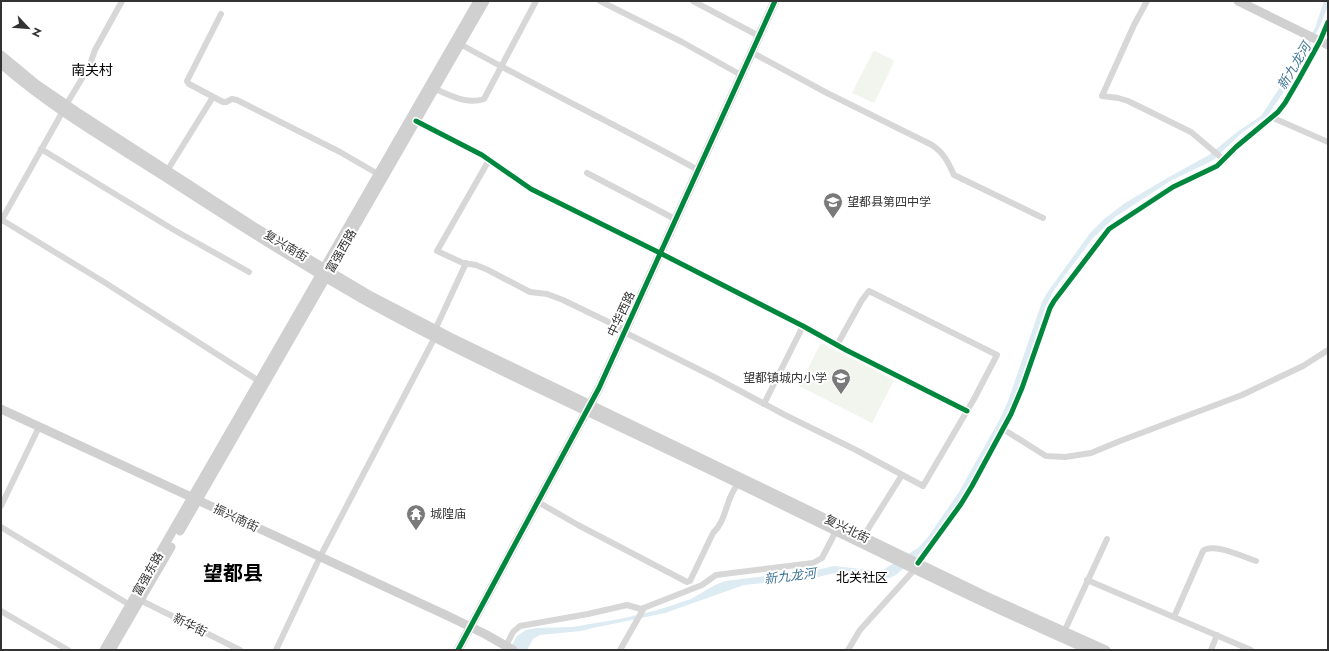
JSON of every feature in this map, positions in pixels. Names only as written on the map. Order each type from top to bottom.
[{"type":"main road","name":"富强西路","points":[[195,499],[325,273],[378,174],[478,1]]},
{"type":"main road","name":"富强西路","points":[[195,499],[259,381],[416,121],[485,1]]},
{"type":"main road","name":"中华西路","points":[[458,650],[588,408],[775,1]]},
{"type":"main road","points":[[1238,1],[1324,43]]},
{"type":"main road","name":"复兴南街","points":[[1,55],[24,76],[64,108],[202,201],[325,273],[371,296],[435,333],[588,408]]},
{"type":"main road","name":"复兴南街","points":[[1,64],[32,90],[168,171],[325,273]]},
{"type":"main road","name":"复兴北街","points":[[588,408],[836,531],[899,557]]},
{"type":"main road","name":"复兴北街","points":[[588,408],[863,536],[899,557],[1013,616],[1089,650]]},
{"type":"main road","name":"振兴南街","points":[[1,409],[470,627],[509,648]]},
{"type":"main road","name":"富强东路","points":[[111,650],[195,499]]},
{"type":"main road","name":"富强东路","points":[[104,650],[195,499]]},
{"type":"main road","name":"复兴北街","points":[[915,565],[1106,650]]},
{"type":"street","points":[[122,1],[95,50],[89,67],[64,108],[1,221],[104,282],[259,381]]},
{"type":"street","points":[[435,88],[457,98],[477,101],[484,99],[536,1]]},
{"type":"street","points":[[600,1],[682,42],[741,75]]},
{"type":"street","points":[[693,1],[759,36]]},
{"type":"street","points":[[1147,1],[1134,25],[1102,96],[1128,101],[1191,132],[1223,160]]},
{"type":"street","points":[[221,14],[187,80],[189,84],[223,102],[232,99],[237,100],[340,152],[378,174]]},
{"type":"street","points":[[848,650],[860,630],[915,565],[961,504],[1016,403],[1050,308],[1104,235],[1115,224],[1173,187],[1217,166],[1231,151],[1271,117],[1285,102],[1324,43],[1328,22]]},
{"type":"street","points":[[460,44],[501,67],[644,140],[698,170]]},
{"type":"street","points":[[752,52],[827,93],[932,145],[938,149],[948,161],[954,175],[1044,218]]},
{"type":"street","points":[[168,171],[213,97]]},
{"type":"street","points":[[1271,117],[1328,142]]},
{"type":"street","points":[[416,121],[489,160],[531,189],[660,253],[837,345],[967,410]]},
{"type":"street","points":[[41,149],[174,230],[249,272]]},
{"type":"street","points":[[489,160],[438,250],[466,263],[488,270],[530,292],[547,294],[563,300],[856,450],[923,486],[997,355],[869,291],[862,300],[837,345]]},
{"type":"street","points":[[587,173],[675,219]]},
{"type":"street","points":[[276,650],[320,557],[435,333],[466,263]]},
{"type":"street","points":[[764,404],[803,326]]},
{"type":"street","points":[[1003,429],[1046,456],[1065,457],[1092,453],[1242,395],[1303,366],[1328,350]]},
{"type":"street","points":[[1,506],[39,427]]},
{"type":"street","points":[[863,536],[902,475]]},
{"type":"street","points":[[538,502],[578,525],[687,582],[690,581],[714,533],[717,530],[738,483]]},
{"type":"street","points":[[1,527],[130,605]]},
{"type":"street","points":[[620,650],[643,610],[702,585],[716,575],[814,563],[819,561],[836,531]]},
{"type":"street","points":[[1064,632],[1107,539]]},
{"type":"street","points":[[1174,617],[1202,551],[1209,547],[1221,549],[1256,561]]},
{"type":"street","points":[[1087,580],[1251,650]]},
{"type":"street","name":"新华街","points":[[140,600],[240,650]]},
{"type":"street","points":[[509,648],[513,632],[520,626],[588,614],[627,605],[643,610]]},
{"type":"street","points":[[1,611],[68,650]]},
{"type":"street","points":[[1211,650],[1217,635]]},
{"type":"shaded area","points":[[875,51],[893,60],[894,62],[874,103],[852,93],[873,52]]},
{"type":"shaded area","points":[[821,343],[894,380],[872,423],[799,386]]},
{"type":"water","name":"新九龙河","points":[[1324,1],[1328,1],[1328,5],[1321,24],[1287,87],[1268,115],[1243,132],[1212,161],[1172,180],[1115,217],[1093,238],[1054,290],[1045,308],[1015,399],[967,490],[926,548],[896,575],[889,578],[843,572],[814,578],[744,585],[665,613],[581,631],[540,635],[533,639],[527,650],[509,650],[517,636],[526,630],[537,628],[572,627],[620,619],[658,610],[691,599],[725,581],[816,570],[834,566],[878,571],[883,570],[918,548],[928,537],[959,492],[1001,417],[1008,401],[1042,302],[1090,233],[1103,220],[1125,203],[1209,155],[1237,132],[1261,116],[1290,72],[1315,28]]},
{"type":"cycle path","points":[[458,650],[599,388],[775,1]]},
{"type":"cycle path","points":[[918,563],[961,504],[1011,414],[1022,388],[1050,308],[1054,301],[1109,229],[1173,187],[1217,166],[1236,147],[1278,112],[1299,79],[1320,41],[1328,22]]},
{"type":"cycle path","points":[[416,121],[482,155],[531,189],[660,253],[967,411]]},
{"type":"place","name":"望都县第四中学","points":[[833,219]]},
{"type":"place","name":"望都镇城内小学","points":[[841,395]]},
{"type":"place","name":"城隍庙","points":[[416,531]]},
{"type":"district","name":"南关村","points":[[92,70]]},
{"type":"district","name":"望都县","points":[[233,573]]},
{"type":"district","name":"北关社区","points":[[862,577]]}]
